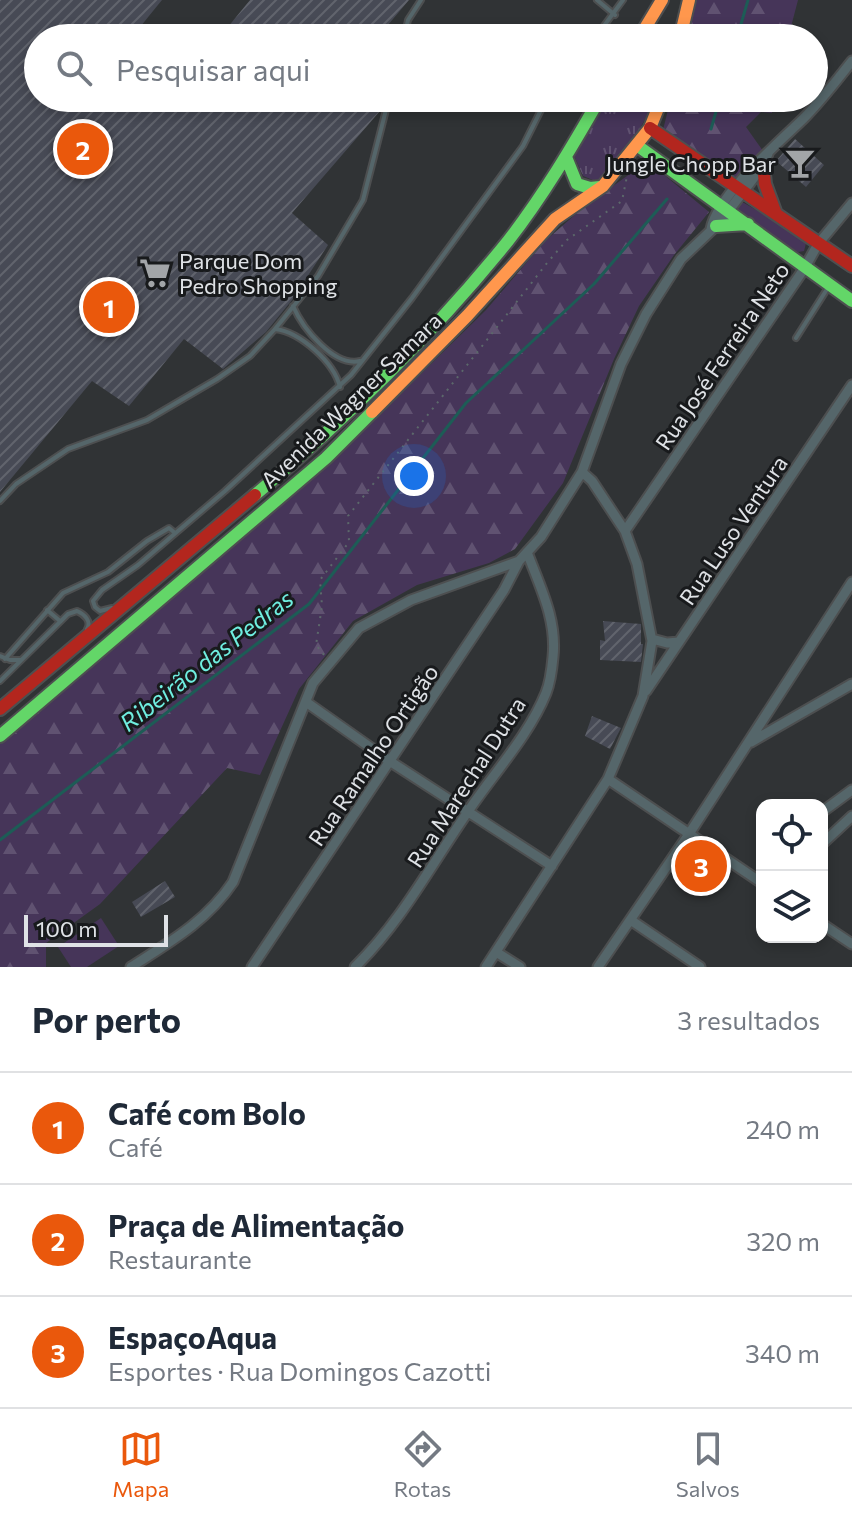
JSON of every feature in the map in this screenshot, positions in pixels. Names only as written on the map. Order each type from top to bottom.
[{"type":"main road","points":[[647,24],[662,0]]},
{"type":"main road","points":[[683,24],[689,0]]},
{"type":"main road","name":"Avenida Wagner Samara","points":[[0,709],[342,420],[451,308],[509,239],[566,157],[592,112]]},
{"type":"main road","name":"Avenida Wagner Samara","points":[[0,736],[326,458],[467,316],[555,219],[603,186],[638,146],[656,112]]},
{"type":"main road","points":[[650,128],[852,266]]},
{"type":"main road","points":[[638,146],[852,301]]},
{"type":"main road","points":[[566,157],[577,184],[590,188],[603,186]]},
{"type":"main road","points":[[765,160],[765,184],[776,214]]},
{"type":"main road","points":[[714,228],[748,224]]},
{"type":"street","name":"Rua Ramalho Ortigão","points":[[828,90],[852,61]]},
{"type":"street","name":"Rua Ramalho Ortigão","points":[[252,967],[391,762],[504,590],[519,561],[541,537],[573,490],[621,364],[646,314],[681,259],[714,228],[740,189],[809,112]]},
{"type":"street","name":"Rua José Ferreira Neto","points":[[625,531],[818,244],[852,203]]},
{"type":"street","name":"Rua Luso Ventura","points":[[643,696],[852,385]]},
{"type":"street","points":[[486,967],[608,779],[643,696],[652,639],[637,564],[625,531],[592,481],[582,472]]},
{"type":"street","name":"Rua Marechal Dutra","points":[[355,967],[380,943],[397,920],[528,725],[546,692],[553,658],[553,630],[547,602],[527,552]]},
{"type":"street","points":[[131,967],[194,928],[224,896],[233,882],[313,683],[359,628],[411,600],[519,561]]},
{"type":"street","points":[[598,967],[632,921],[852,582]]},
{"type":"street","points":[[652,639],[679,642]]},
{"type":"street","points":[[748,743],[852,684]]},
{"type":"street","points":[[306,702],[391,762],[552,866]]},
{"type":"street","points":[[608,779],[756,879]]},
{"type":"street","points":[[828,808],[852,790]]},
{"type":"street","points":[[828,838],[852,816]]},
{"type":"street","points":[[632,921],[700,967]]},
{"type":"street","points":[[828,928],[851,941]]},
{"type":"street","points":[[496,952],[520,967]]},
{"type":"lane","points":[[407,24],[421,0]]},
{"type":"lane","points":[[597,0],[615,15]]},
{"type":"lane","points":[[607,24],[623,0]]},
{"type":"lane","points":[[0,501],[16,484],[68,449],[147,420],[250,356],[318,276],[363,200],[385,112]]},
{"type":"lane","points":[[131,601],[100,611],[93,601],[102,590],[138,565],[225,491],[340,387],[420,288],[523,146],[540,112]]},
{"type":"lane","points":[[796,338],[829,286]]},
{"type":"lane","points":[[293,306],[300,322],[340,360],[350,363],[362,361]]},
{"type":"lane","points":[[275,329],[291,331],[336,371],[340,387]]},
{"type":"lane","points":[[2,658],[63,593],[108,572],[169,528],[175,533]]},
{"type":"lane","points":[[47,609],[60,621]]},
{"type":"lane","points":[[0,681],[60,621],[77,611],[84,614],[89,626],[68,654]]},
{"type":"lane","points":[[2,658],[21,660]]},
{"type":"path","points":[[330,662],[316,645],[322,606],[320,580],[349,542],[348,516],[567,240],[622,201],[627,171],[622,164]]},
{"type":"green space","points":[[696,0],[798,0],[792,24],[690,24]]},
{"type":"green space","points":[[597,112],[649,112],[631,144],[605,178],[593,180],[583,176],[573,153]]},
{"type":"green space","points":[[668,112],[761,112],[746,127],[763,151],[738,179],[663,130]]},
{"type":"green space","points":[[652,165],[709,212],[639,306],[563,483],[515,549],[489,563],[417,585],[353,621],[299,689],[260,775],[227,768],[100,904],[46,943],[46,967],[0,967],[0,742],[327,466],[486,310],[545,241],[585,206],[641,166]]},
{"type":"green space","points":[[740,203],[807,239],[804,251],[798,252],[740,216],[736,211]]},
{"type":"green space","points":[[101,918],[119,946],[87,967],[71,967],[58,947]]},
{"type":"building","name":"Parque Dom Pedro Shopping","points":[[0,0],[162,0],[142,24],[24,24],[24,112],[379,112],[292,213],[328,245],[292,300],[266,332],[223,369],[184,339],[129,406],[92,381],[0,492]]},
{"type":"building","points":[[250,0],[409,0],[389,24],[230,24]]},
{"type":"building","name":"Jungle Chopp Bar","points":[[795,139],[824,165],[806,187],[776,161]]},
{"type":"building","points":[[603,621],[641,624],[641,662],[600,660],[600,640],[605,641]]},
{"type":"building","points":[[592,716],[621,728],[610,749],[585,736]]},
{"type":"building","points":[[693,848],[721,865],[707,887],[680,868]]},
{"type":"building","points":[[165,881],[175,897],[141,917],[132,902]]},
{"type":"waterway","name":"Ribeirão das Pedras","points":[[741,24],[748,0]]},
{"type":"waterway","name":"Ribeirão das Pedras","points":[[711,129],[716,112]]},
{"type":"waterway","name":"Ribeirão das Pedras","points":[[0,840],[309,604],[466,403],[594,284],[667,199]]},
{"type":"traffic: fast","points":[[255,495],[323,436],[450,309],[533,207],[592,112]]},
{"type":"traffic: fast","points":[[638,146],[852,301]]},
{"type":"traffic: fast","points":[[566,157],[577,184],[600,187]]},
{"type":"traffic: fast","points":[[716,226],[748,224]]},
{"type":"traffic: fast","points":[[0,736],[326,458],[372,412]]},
{"type":"traffic: slow","points":[[647,24],[662,0]]},
{"type":"traffic: slow","points":[[683,24],[689,0]]},
{"type":"traffic: slow","points":[[372,412],[467,316],[555,219],[603,186],[650,128],[656,112]]},
{"type":"traffic: jam","points":[[650,128],[852,266]]},
{"type":"traffic: jam","points":[[763,165],[765,184],[776,214]]},
{"type":"traffic: jam","points":[[0,709],[255,495]]},
{"type":"place","name":"Praça de Alimentação","points":[[83,149]]},
{"type":"place","name":"Jungle Chopp Bar","points":[[800,163]]},
{"type":"place","name":"Parque Dom Pedro Shopping","points":[[155,273]]},
{"type":"place","name":"Café com Bolo","points":[[109,307]]},
{"type":"place","name":"EspaçoAqua","points":[[701,866]]}]
